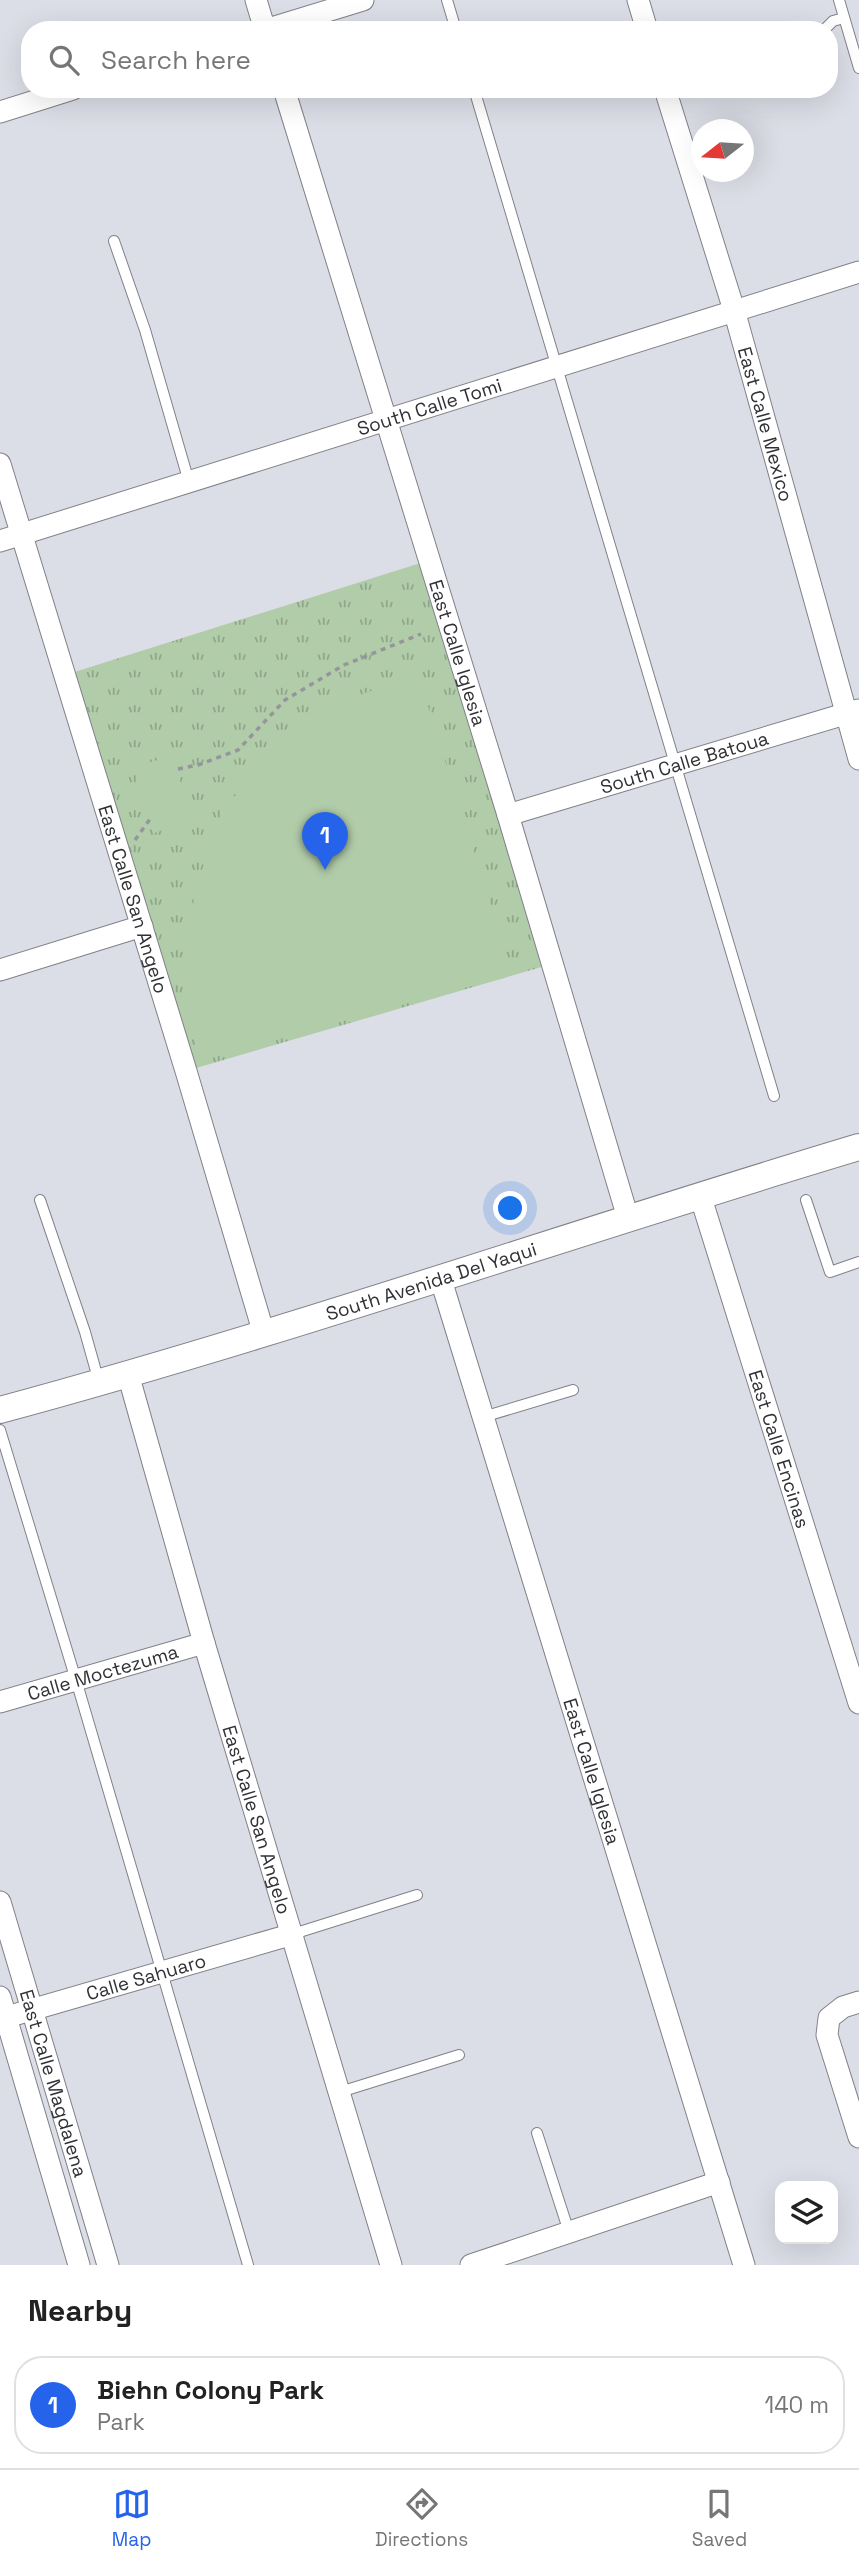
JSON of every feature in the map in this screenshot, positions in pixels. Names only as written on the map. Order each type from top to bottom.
[{"type":"street","points":[[256,0],[262,21]]},
{"type":"street","points":[[294,21],[363,0]]},
{"type":"street","points":[[638,0],[644,21]]},
{"type":"street","points":[[0,112],[44,98]]},
{"type":"street","name":"East Calle Iglesia","points":[[287,98],[508,815],[628,1217]]},
{"type":"street","name":"East Calle Mexico","points":[[668,98],[734,310],[852,712],[859,759]]},
{"type":"street","name":"South Calle Tomi","points":[[0,541],[859,272]]},
{"type":"street","name":"East Calle San Angelo","points":[[0,464],[264,1334]]},
{"type":"street","name":"South Calle Batoua","points":[[508,815],[852,712]]},
{"type":"street","points":[[0,970],[142,926]]},
{"type":"street","name":"South Avenida Del Yaqui","points":[[0,1410],[441,1280],[628,1217],[859,1147]]},
{"type":"street","name":"East Calle Encinas","points":[[700,1195],[859,1703]]},
{"type":"street","name":"East Calle Iglesia","points":[[441,1280],[744,2265]]},
{"type":"street","name":"East Calle San Angelo","points":[[128,1374],[204,1643],[391,2265]]},
{"type":"street","name":"Calle Moctezuma","points":[[0,1702],[204,1643]]},
{"type":"street","name":"East Calle Magdalena","points":[[0,1902],[108,2265]]},
{"type":"street","name":"Calle Sahuaro","points":[[2,2011],[31,2010],[293,1934]]},
{"type":"street","points":[[859,2002],[843,2007],[828,2018],[827,2035],[859,2137]]},
{"type":"street","name":"East Calle Magdalena","points":[[2,2011],[79,2265]]},
{"type":"street","points":[[471,2265],[719,2182]]},
{"type":"lane","points":[[447,0],[453,21]]},
{"type":"lane","points":[[839,0],[859,68]]},
{"type":"lane","points":[[833,21],[844,18]]},
{"type":"lane","points":[[477,98],[774,1096]]},
{"type":"lane","points":[[114,241],[145,330],[189,482]]},
{"type":"lane","points":[[40,1200],[85,1332],[99,1382]]},
{"type":"lane","points":[[806,1200],[830,1272],[859,1262]]},
{"type":"lane","points":[[484,1418],[573,1390]]},
{"type":"lane","points":[[0,1430],[248,2265]]},
{"type":"lane","points":[[293,1934],[417,1895]]},
{"type":"lane","points":[[340,2092],[459,2055]]},
{"type":"lane","points":[[537,2133],[569,2232]]},
{"type":"path","points":[[178,769],[198,765],[238,750],[285,700],[344,665],[421,634]]},
{"type":"path","points":[[135,840],[150,819]]},
{"type":"green space","points":[[430,560],[552,964],[186,1071],[65,675]]},
{"type":"green space","points":[[418,674],[509,964],[505,978],[201,1061],[194,1038],[188,992],[194,893],[221,814],[269,753],[340,702]]},
{"type":"green space","points":[[172,756],[193,820],[154,833],[133,767]]},
{"type":"place","name":"Biehn Colony Park","points":[[325,870]]}]
